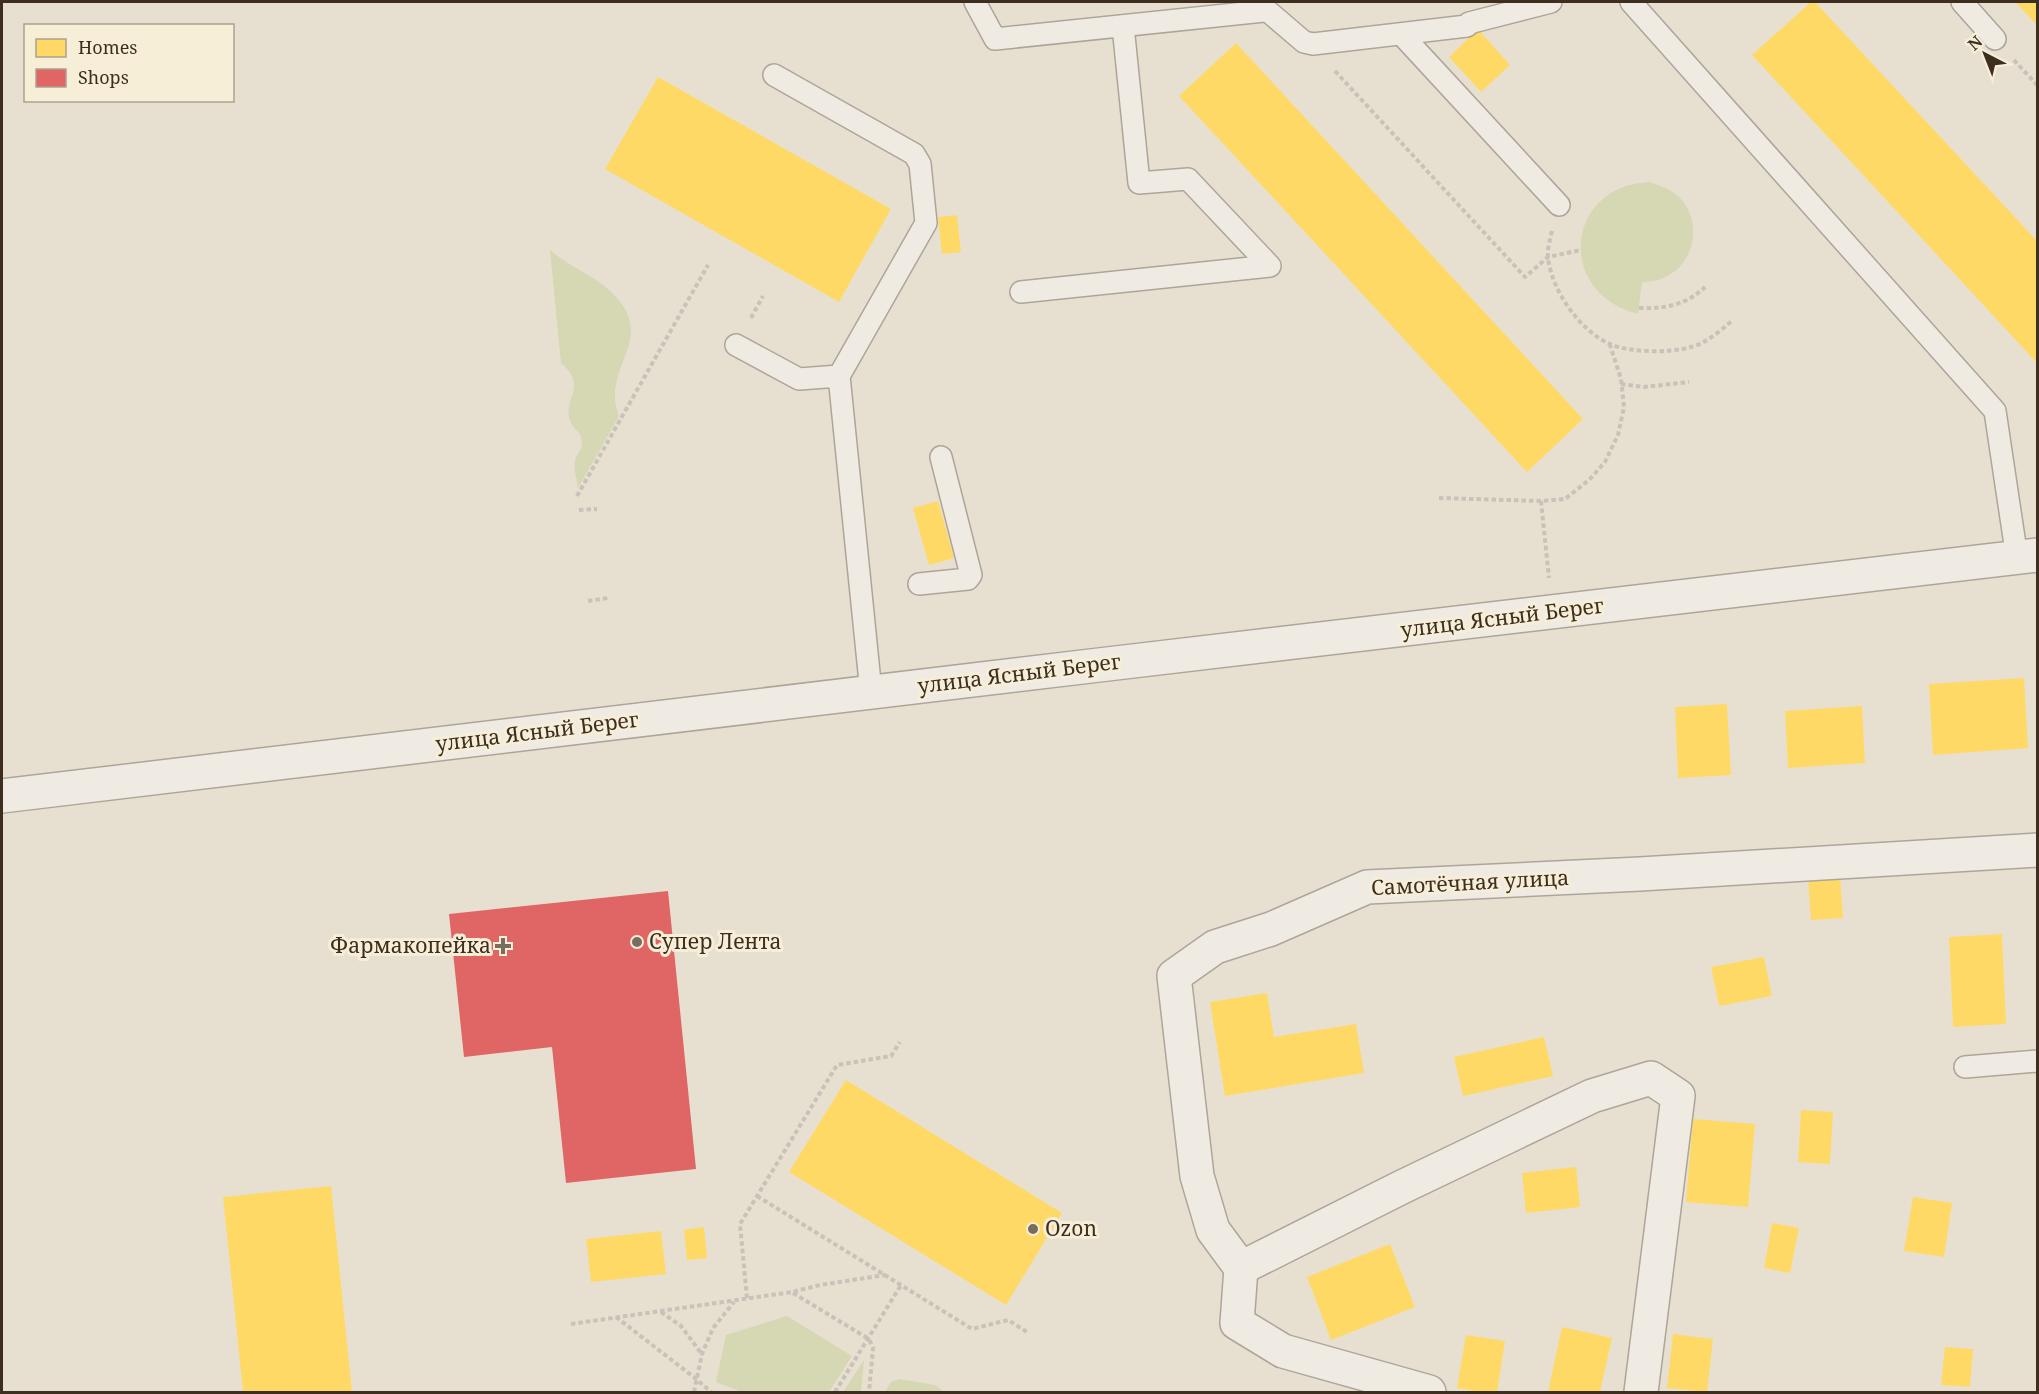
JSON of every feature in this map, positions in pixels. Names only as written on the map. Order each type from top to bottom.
[{"type":"street","name":"улица Ясный Берег","points":[[2,796],[2027,557]]},
{"type":"street","name":"Самотёчная улица","points":[[1241,1268],[1213,1230],[1197,1176],[1174,976],[1215,947],[1271,929],[1366,887],[1640,874],[2037,850]]},
{"type":"street","points":[[1429,1392],[1283,1351],[1237,1323],[1241,1268],[1402,1187],[1593,1096],[1651,1078],[1678,1096],[1641,1392]]},
{"type":"lane","points":[[975,2],[995,39],[1264,11],[1269,12],[1304,42],[1313,44],[1402,35],[1468,25],[1551,2]]},
{"type":"lane","points":[[1631,2],[1995,411],[2027,557]]},
{"type":"lane","points":[[1962,2],[1995,39]]},
{"type":"lane","points":[[1021,292],[1270,266],[1188,179],[1139,183],[1123,26]]},
{"type":"lane","points":[[1402,35],[1559,205]]},
{"type":"lane","points":[[774,75],[914,154],[920,164],[926,223],[839,376],[872,692]]},
{"type":"lane","points":[[736,345],[798,379],[839,376]]},
{"type":"lane","points":[[919,584],[968,579],[971,575],[941,457]]},
{"type":"lane","points":[[1965,1067],[2037,1061]]},
{"type":"path","points":[[1327,43],[1329,64],[1525,277],[1548,257],[1581,250]]},
{"type":"path","points":[[1559,205],[1552,229],[1548,257],[1554,286],[1571,311],[1592,332],[1610,345],[1638,350],[1667,351],[1692,347],[1713,336],[1733,320]]},
{"type":"path","points":[[577,496],[708,265]]},
{"type":"path","points":[[1639,308],[1679,304],[1696,296],[1705,287]]},
{"type":"path","points":[[1439,498],[1541,501],[1565,499],[1589,480],[1605,462],[1618,435],[1624,407],[1621,384],[1610,345]]},
{"type":"path","points":[[1621,384],[1644,387],[1689,382]]},
{"type":"path","points":[[1541,501],[1553,612]]},
{"type":"path","points":[[579,510],[597,509]]},
{"type":"path","points":[[588,601],[608,598]]},
{"type":"path","points":[[747,1298],[740,1224],[837,1065],[891,1056],[900,1042]]},
{"type":"path","points":[[757,1196],[972,1329],[1008,1320],[1026,1332]]},
{"type":"path","points":[[571,1324],[792,1292],[820,1284],[885,1275]]},
{"type":"path","points":[[836,1392],[902,1285]]},
{"type":"path","points":[[792,1292],[869,1339],[873,1348],[869,1392]]},
{"type":"path","points":[[694,1392],[695,1378],[702,1354],[713,1328],[734,1300]]},
{"type":"path","points":[[660,1311],[681,1326],[702,1354]]},
{"type":"path","points":[[616,1317],[711,1392]]},
{"type":"green space","points":[[1650,182],[1673,192],[1686,206],[1691,216],[1693,239],[1685,260],[1678,268],[1663,278],[1642,282],[1638,314],[1611,302],[1593,285],[1583,263],[1581,241],[1587,219],[1601,201],[1622,188]]},
{"type":"green space","points":[[550,250],[610,291],[626,312],[630,324],[631,336],[616,384],[615,400],[619,416],[578,488],[575,463],[582,439],[571,423],[569,415],[574,387],[569,372],[561,363]]},
{"type":"green space","points":[[787,1316],[852,1356],[829,1392],[742,1392],[716,1382],[726,1335]]},
{"type":"green space","points":[[864,1360],[861,1392],[843,1392]]},
{"type":"green space","points":[[900,1379],[935,1385],[944,1392],[885,1392],[891,1382]]},
{"type":"building: Homes","points":[[1811,2],[1815,2],[2038,242],[2038,364],[1752,55]]},
{"type":"building: Homes","points":[[2015,2],[2038,2],[2038,26]]},
{"type":"building: Homes","points":[[1478,29],[1510,65],[1481,92],[1449,57]]},
{"type":"building: Homes","points":[[1236,43],[1583,419],[1527,472],[1179,96]]},
{"type":"building: Homes","points":[[658,77],[891,209],[839,302],[605,169]]},
{"type":"building: Homes","points":[[957,215],[961,252],[942,254],[938,217]]},
{"type":"building: Homes","points":[[938,501],[954,558],[929,565],[913,508]]},
{"type":"building: Homes","points":[[2024,678],[2028,748],[1933,755],[1929,684]]},
{"type":"building: Homes","points":[[1727,704],[1731,775],[1678,778],[1675,707]]},
{"type":"building: Homes","points":[[1862,706],[1865,763],[1788,768],[1785,711]]},
{"type":"building: Homes","points":[[1840,875],[1843,918],[1811,920],[1808,878]]},
{"type":"building: Homes","points":[[2002,934],[2006,1024],[1953,1027],[1949,937]]},
{"type":"building: Homes","points":[[1764,957],[1772,996],[1719,1006],[1711,967]]},
{"type":"building: Homes","points":[[1267,993],[1274,1037],[1356,1024],[1364,1073],[1225,1096],[1210,1002]]},
{"type":"building: Homes","points":[[1544,1037],[1553,1076],[1463,1096],[1454,1057]]},
{"type":"building: Homes","points":[[846,1080],[1062,1213],[1006,1305],[789,1172]]},
{"type":"building: Homes","points":[[1801,1110],[1833,1112],[1830,1164],[1798,1162]]},
{"type":"building: Homes","points":[[1693,1119],[1755,1124],[1748,1207],[1686,1202]]},
{"type":"building: Homes","points":[[1576,1167],[1580,1207],[1526,1213],[1522,1173]]},
{"type":"building: Homes","points":[[331,1186],[352,1392],[243,1392],[223,1197]]},
{"type":"building: Homes","points":[[1913,1197],[1952,1203],[1944,1257],[1904,1251]]},
{"type":"building: Homes","points":[[1772,1223],[1799,1228],[1790,1273],[1764,1268]]},
{"type":"building: Homes","points":[[704,1227],[707,1258],[687,1260],[684,1230]]},
{"type":"building: Homes","points":[[661,1231],[666,1274],[591,1282],[586,1239]]},
{"type":"building: Homes","points":[[1390,1244],[1415,1307],[1331,1340],[1307,1277]]},
{"type":"building: Homes","points":[[1562,1327],[1612,1338],[1600,1392],[1548,1392]]},
{"type":"building: Homes","points":[[1673,1334],[1713,1339],[1707,1392],[1667,1388]]},
{"type":"building: Homes","points":[[1466,1335],[1505,1341],[1497,1392],[1457,1388]]},
{"type":"building: Homes","points":[[1945,1347],[1973,1349],[1970,1387],[1941,1385]]},
{"type":"building: Shops","points":[[668,891],[696,1169],[566,1183],[552,1047],[464,1057],[449,914]]},
{"type":"place","name":"Супер Лента","points":[[637,942]]},
{"type":"place","name":"Фармакопейка","points":[[503,946]]},
{"type":"place","name":"Ozon","points":[[1033,1229]]}]
